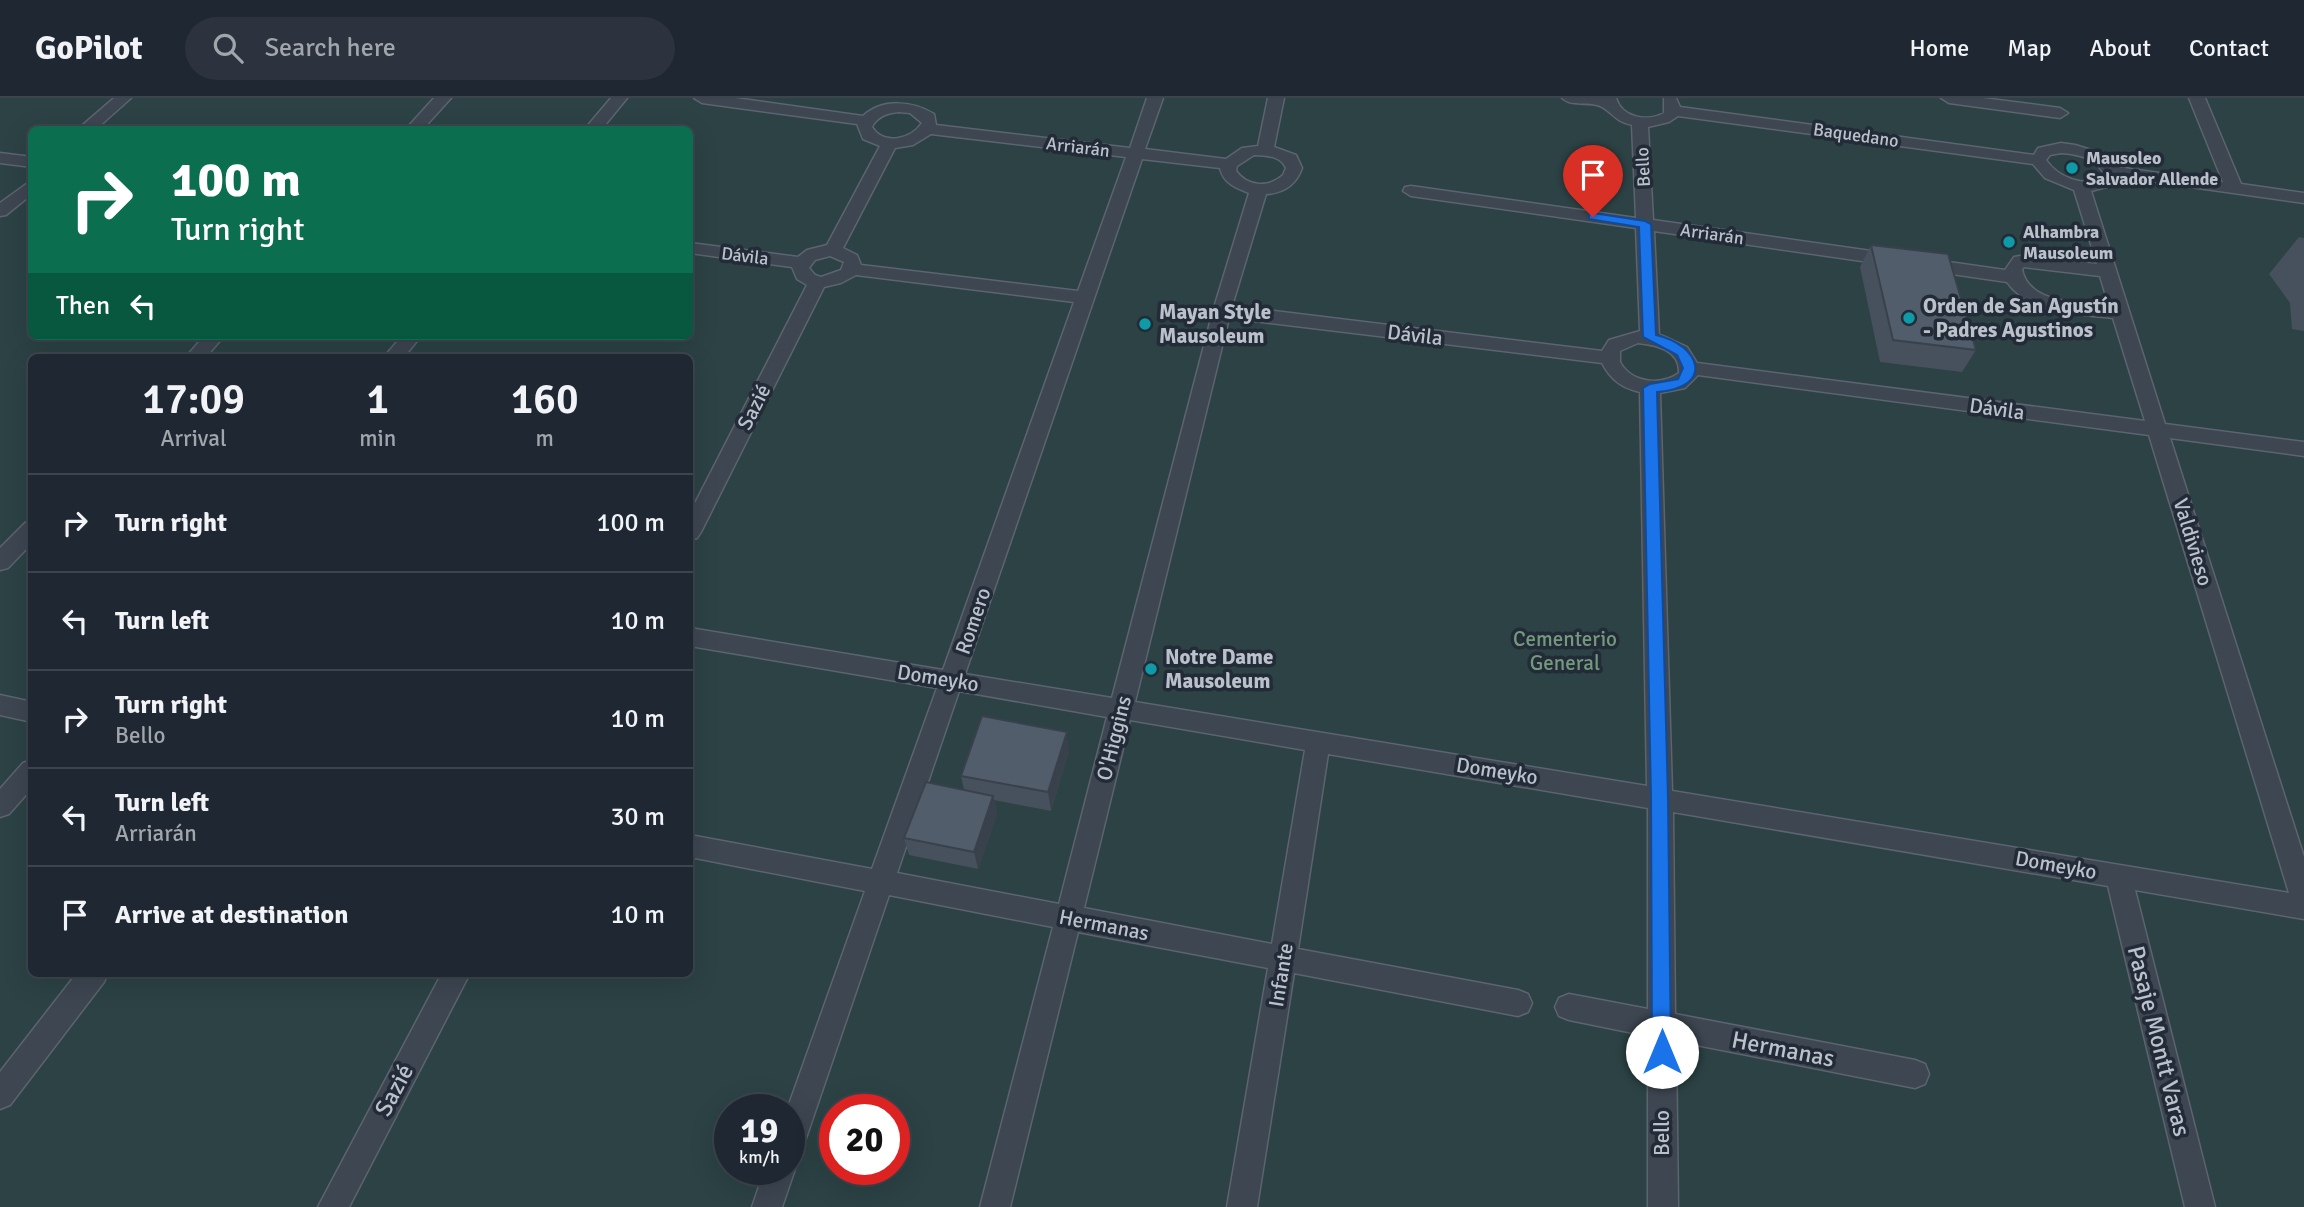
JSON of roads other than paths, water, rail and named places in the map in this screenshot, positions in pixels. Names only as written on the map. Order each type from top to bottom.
[{"type":"lane","points":[[90,126],[123,98]]},
{"type":"lane","points":[[417,126],[443,98]]},
{"type":"lane","points":[[595,126],[619,98]]},
{"type":"lane","points":[[702,98],[866,121],[886,109],[908,103],[923,112],[930,123],[928,129],[913,140],[890,143],[871,138],[864,127],[866,121]]},
{"type":"lane","name":"Romero","points":[[805,1099],[1155,98]]},
{"type":"lane","points":[[1265,150],[1276,98]]},
{"type":"lane","points":[[1570,98],[1608,100],[1622,117],[1640,122],[1659,121],[1670,105]]},
{"type":"lane","points":[[1949,98],[2064,124],[2112,171],[2304,198]]},
{"type":"lane","points":[[2197,98],[2234,188]]},
{"type":"lane","name":"Baquedano","points":[[1670,105],[2038,160]]},
{"type":"lane","name":"Bello","points":[[1640,122],[1650,337]]},
{"type":"lane","points":[[2064,124],[2038,160],[2041,166],[2056,178],[2081,186],[2102,185],[2112,177],[2112,171]]},
{"type":"lane","name":"Arriarán","points":[[928,129],[1228,164]]},
{"type":"lane","points":[[833,250],[890,143]]},
{"type":"lane","points":[[1265,150],[1287,157],[1294,164],[1296,171],[1285,184],[1259,189],[1234,180],[1228,172],[1228,164],[1242,153],[1265,150]]},
{"type":"lane","points":[[0,158],[28,162]]},
{"type":"lane","name":"Valdivieso","points":[[2081,186],[2304,898]]},
{"type":"lane","points":[[0,211],[28,187]]},
{"type":"lane","name":"O'Higgins","points":[[995,1207],[1222,311],[1259,189]]},
{"type":"lane","name":"Arriarán","points":[[1411,191],[2012,277]]},
{"type":"lane","name":"Dávila","points":[[693,248],[801,263]]},
{"type":"lane","points":[[851,269],[851,259],[833,250],[818,252],[801,263],[801,273],[805,278],[818,282],[835,280],[851,269],[1086,298]]},
{"type":"lane","points":[[2108,271],[2021,261],[2013,268],[2012,277],[2019,288],[2049,303],[2121,313]]},
{"type":"lane","name":"Sazié","points":[[693,526],[818,282]]},
{"type":"lane","name":"Dávila","points":[[1222,311],[1609,358]]},
{"type":"lane","points":[[1650,337],[1662,340],[1682,352],[1690,368],[1688,376],[1682,382],[1673,386],[1650,388],[1626,380],[1611,366],[1609,358],[1616,344],[1625,339],[1650,337]]},
{"type":"lane","points":[[198,354],[211,340]]},
{"type":"lane","points":[[396,354],[408,340]]},
{"type":"lane","name":"Dávila","points":[[1690,368],[2304,449]]},
{"type":"lane","name":"Bello","points":[[1650,388],[1660,798],[1663,1207]]},
{"type":"lane","points":[[0,562],[28,533]]},
{"type":"lane","name":"Domeyko","points":[[693,637],[2304,907]]},
{"type":"lane","points":[[0,705],[28,711]]},
{"type":"lane","name":"Infante","points":[[1242,1207],[1318,742]]},
{"type":"lane","points":[[0,806],[28,774]]},
{"type":"lane","name":"Hermanas","points":[[693,847],[1518,1003]]},
{"type":"lane","name":"Pasaje Montt Varas","points":[[2119,876],[2200,1207]]},
{"type":"lane","points":[[0,1095],[91,977]]},
{"type":"lane","name":"Sazié","points":[[333,1207],[454,977]]},
{"type":"lane","name":"Hermanas","points":[[1569,1007],[1661,1027],[1915,1074]]},
{"type":"lane","points":[[767,1207],[775,1185]]},
{"type":"place","name":"Mausoleo Salvador Allende","points":[[2072,168]]},
{"type":"place","name":"Alhambra Mausoleum","points":[[2009,242]]},
{"type":"place","name":"Orden de San Agustín - Padres Agustinos","points":[[1909,318]]},
{"type":"place","name":"Mayan Style Mausoleum","points":[[1145,324]]},
{"type":"place","name":"Notre Dame Mausoleum","points":[[1151,669]]},
{"type":"park label","name":"Cementerio General","points":[[1565,651]]}]
